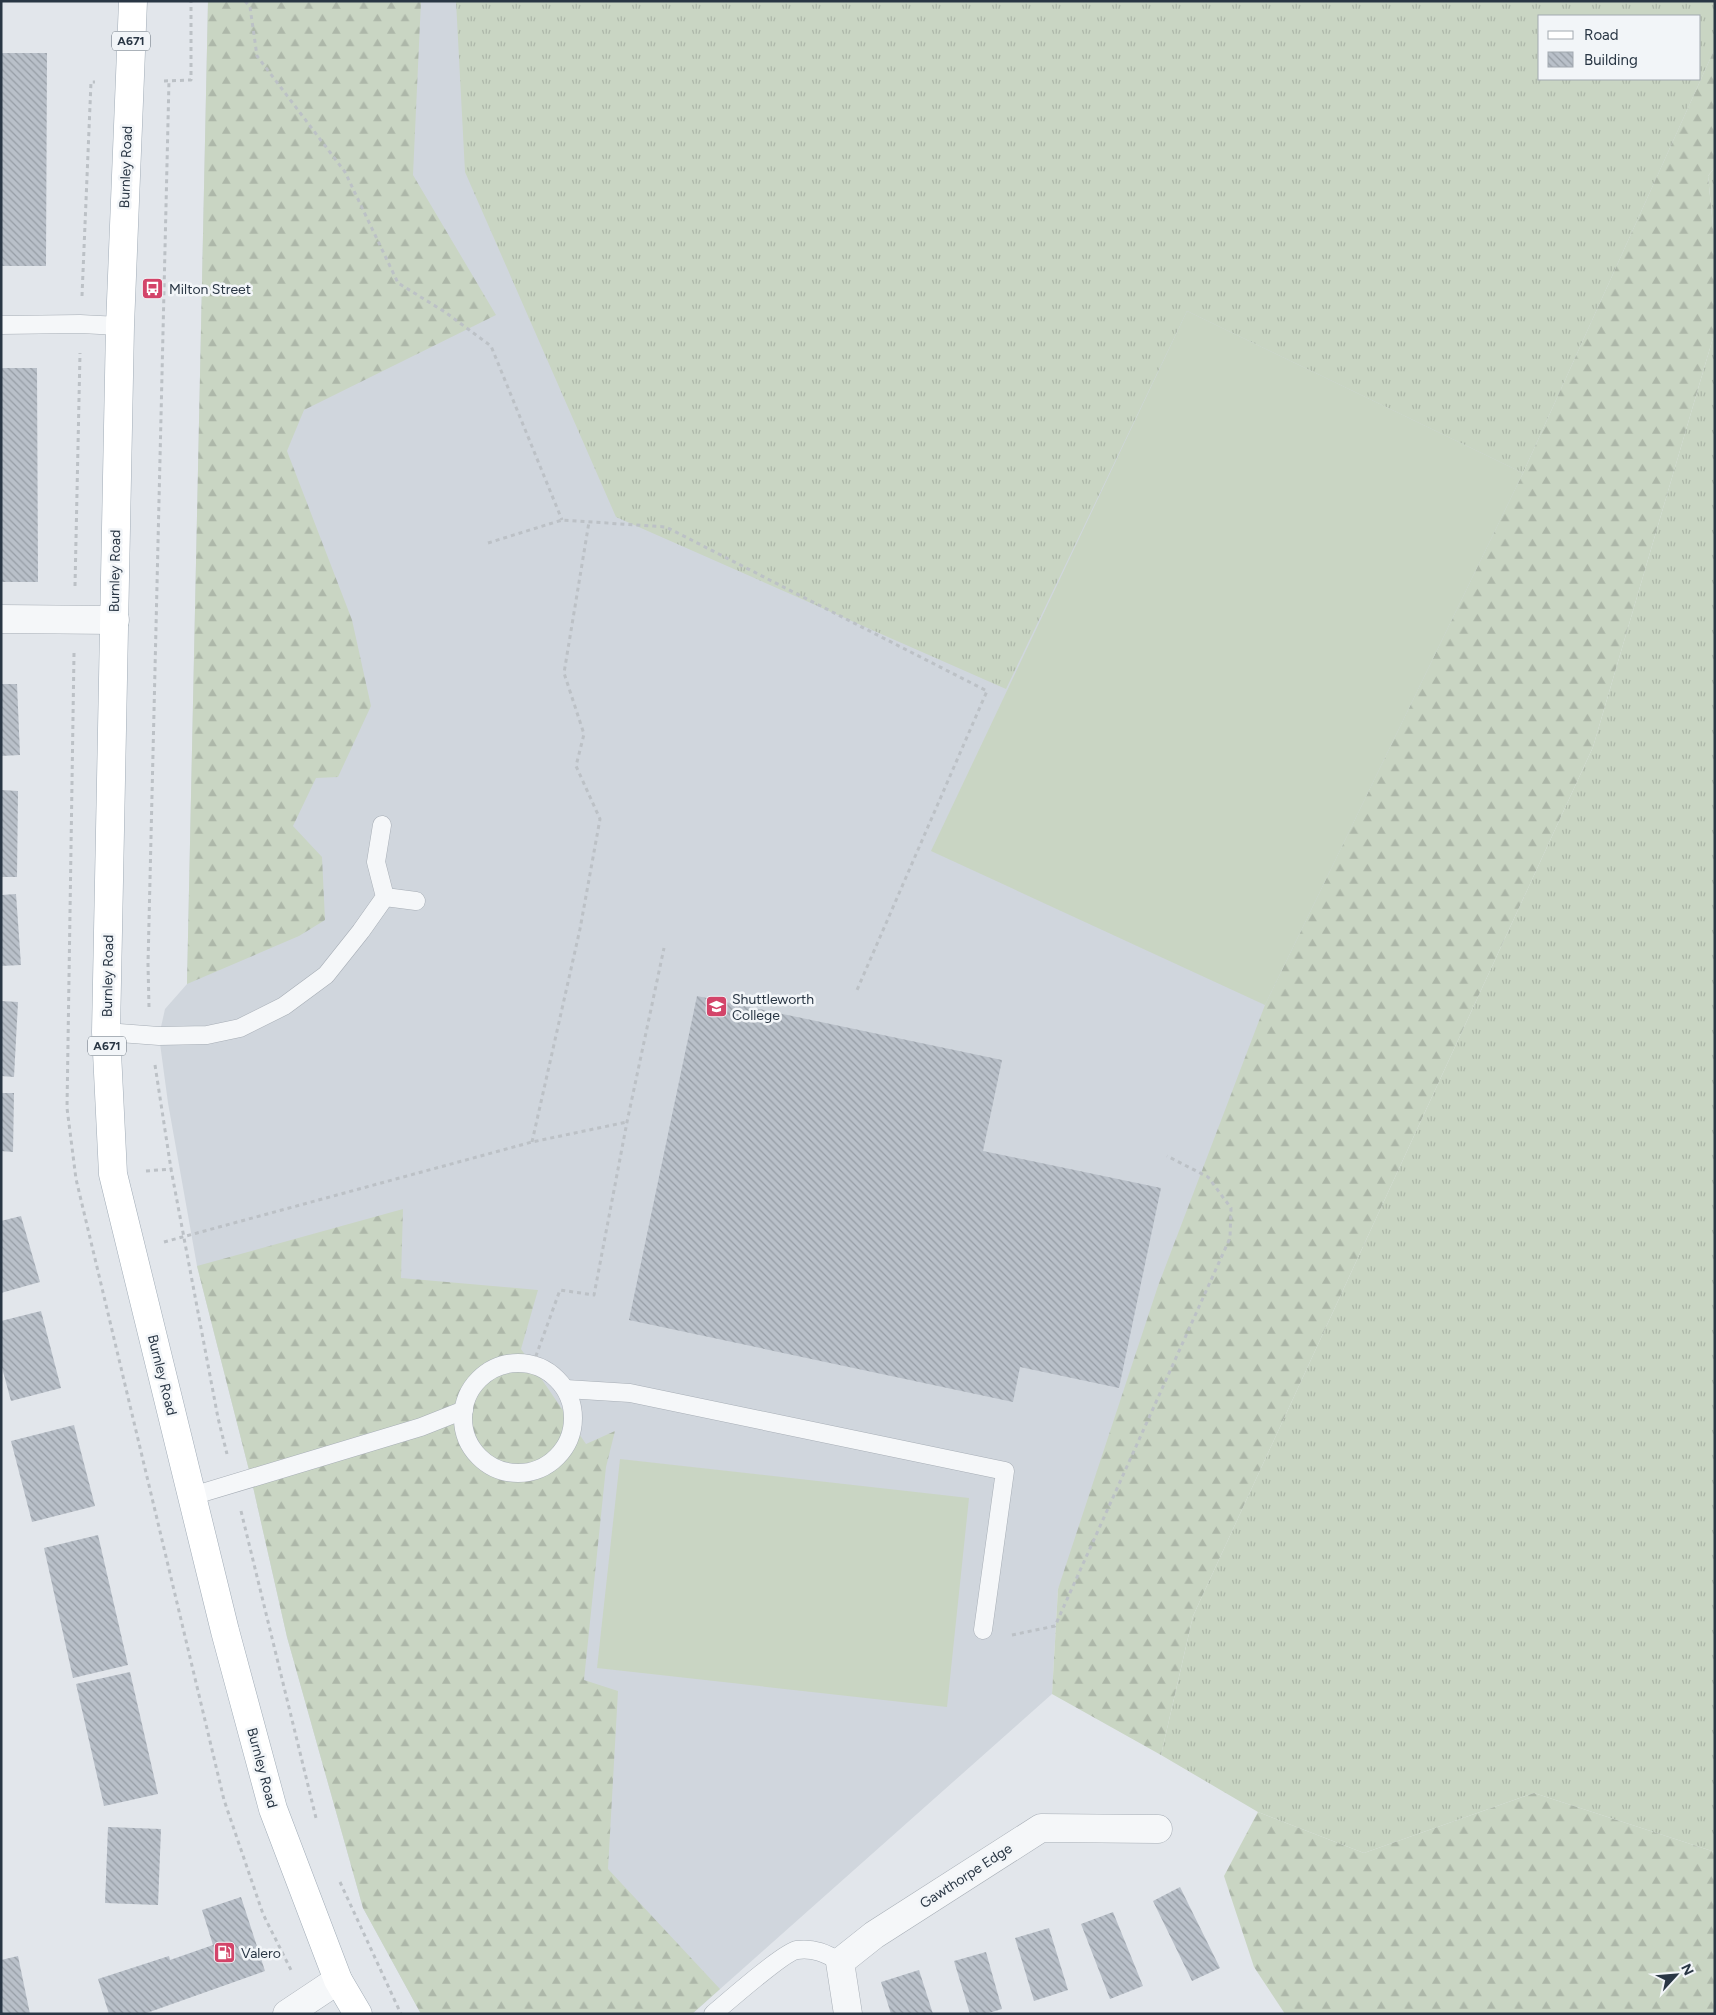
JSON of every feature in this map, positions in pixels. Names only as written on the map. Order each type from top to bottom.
[{"type":"main road","name":"Burnley Road","points":[[132,1],[120,326],[106,1032],[113,1174],[225,1631],[273,1810],[338,1980]]},
{"type":"main road","name":"A671","points":[[338,1980],[358,2014]]},
{"type":"street","points":[[1,618],[115,620]]},
{"type":"street","name":"Gawthorpe Edge","points":[[840,1962],[874,1935],[1041,1828],[1158,1829]]},
{"type":"street","points":[[840,1962],[848,2014]]},
{"type":"street","points":[[287,2014],[338,1980]]},
{"type":"lane","points":[[1,325],[80,324],[120,326]]},
{"type":"lane","points":[[106,1032],[150,1035],[207,1035],[240,1028],[284,1006],[326,975],[385,897],[376,862],[382,825]]},
{"type":"lane","points":[[385,897],[416,901]]},
{"type":"lane","points":[[516,1362],[533,1364],[546,1370],[566,1389],[572,1406],[574,1424],[568,1442],[558,1457],[543,1468],[526,1473],[507,1473],[490,1466],[476,1454],[466,1439],[463,1421],[464,1404],[472,1388],[483,1374],[498,1366],[516,1362]]},
{"type":"lane","points":[[566,1389],[630,1393],[1005,1471],[983,1630]]},
{"type":"lane","points":[[192,1496],[421,1427],[464,1410]]},
{"type":"lane","points":[[713,2014],[795,1950],[823,1951],[840,1962]]},
{"type":"path","points":[[129,81],[191,80],[192,1]]},
{"type":"path","points":[[245,1],[250,7],[257,56],[345,172],[398,283],[445,312],[491,346],[562,520]]},
{"type":"path","points":[[169,80],[148,964],[150,1035],[183,1237],[218,1418],[317,1823]]},
{"type":"path","points":[[488,543],[562,520],[666,527],[987,691],[857,990]]},
{"type":"path","points":[[532,1142],[580,929],[600,819],[576,766],[584,734],[564,673],[589,522]]},
{"type":"path","points":[[533,1364],[560,1290],[594,1294],[627,1122],[664,948]]},
{"type":"path","points":[[132,1250],[532,1142],[627,1122]]},
{"type":"path","points":[[983,1630],[1011,1635],[1055,1626],[1230,1238],[1231,1208],[1208,1177],[1167,1156]]},
{"type":"path","points":[[76,1179],[171,1169]]},
{"type":"path","points":[[338,1878],[401,2014]]},
{"type":"shaded area","name":"Shuttleworth College","points":[[208,1],[1715,1],[1715,48],[1701,79],[1701,15],[1538,15],[1538,80],[1701,80],[1523,473],[1058,1589],[1052,1694],[692,2014],[421,2014],[363,1908],[287,1637],[251,1478],[197,1266],[168,1103],[159,1036],[165,1009],[187,984]]},
{"type":"green space","points":[[208,1],[421,1],[413,175],[496,315],[304,410],[287,451],[352,620],[371,706],[338,777],[316,778],[293,826],[322,857],[325,920],[299,936],[187,984]]},
{"type":"green space","points":[[456,1],[1715,1],[1715,48],[1701,79],[1701,15],[1538,15],[1538,80],[1701,80],[1523,473],[1187,311],[1006,689],[616,517],[465,172]]},
{"type":"green space","points":[[1715,48],[1715,167],[1708,176],[1715,246],[1715,331],[1593,747],[1193,1616],[1161,1755],[1052,1694],[1058,1589],[1158,1286],[1265,1005],[1523,473]]},
{"type":"green space","points":[[1715,167],[1715,246],[1708,176]]},
{"type":"green space","points":[[1187,311],[1523,473],[1265,1005],[931,851]]},
{"type":"green space","points":[[1715,331],[1715,1852],[1534,1793],[1364,1853],[1258,1812],[1161,1755],[1193,1616],[1593,747]]},
{"type":"green space","points":[[403,1209],[401,1278],[538,1290],[521,1349],[586,1444],[615,1431],[606,1467],[584,1680],[618,1691],[608,1869],[720,1989],[692,2014],[421,2014],[363,1908],[287,1637],[251,1478],[197,1266]]},
{"type":"green space","points":[[620,1459],[969,1498],[947,1707],[597,1668]]},
{"type":"green space","points":[[1534,1793],[1715,1852],[1715,2014],[1285,2014],[1254,1967],[1224,1876],[1258,1812],[1364,1853]]},
{"type":"building","points":[[1,53],[47,53],[46,266],[1,266]]},
{"type":"building","points":[[1,368],[37,368],[38,582],[1,582]]},
{"type":"building","points":[[1,684],[17,684],[20,755],[1,756]]},
{"type":"building","points":[[1,790],[18,791],[17,877],[1,877]]},
{"type":"building","points":[[16,894],[21,965],[1,966],[1,895]]},
{"type":"building","points":[[697,996],[1002,1060],[983,1151],[1161,1188],[1119,1388],[1020,1367],[1013,1402],[629,1320]]},
{"type":"building","points":[[1,1001],[18,1002],[14,1077],[1,1076]]},
{"type":"building","points":[[1,1093],[14,1093],[13,1152],[1,1151]]},
{"type":"building","points":[[21,1216],[40,1282],[1,1293],[1,1221]]},
{"type":"building","points":[[41,1311],[61,1388],[11,1401],[1,1364],[1,1321]]},
{"type":"building","points":[[74,1425],[95,1506],[32,1522],[11,1441]]},
{"type":"building","points":[[98,1535],[128,1665],[73,1678],[44,1548]]},
{"type":"building","points":[[130,1672],[158,1794],[104,1806],[76,1684]]},
{"type":"building","points":[[108,1827],[161,1829],[158,1905],[105,1903]]},
{"type":"building","points":[[1180,1887],[1220,1968],[1192,1981],[1153,1901]]},
{"type":"building","name":"Valero","points":[[241,1897],[265,1971],[144,2014],[109,2014],[98,1979],[169,1956],[170,1960],[213,1945],[202,1910]]},
{"type":"building","points":[[1113,1912],[1143,1986],[1110,1999],[1081,1924]]},
{"type":"building","points":[[1049,1928],[1068,1990],[1034,2001],[1015,1938]]},
{"type":"building","points":[[986,1952],[1002,2009],[985,2014],[970,2014],[954,1961]]},
{"type":"building","points":[[18,1956],[30,2014],[1,2014],[1,1960]]},
{"type":"building","points":[[919,1970],[933,2014],[891,2014],[881,1982]]},
{"type":"place","name":"Milton Street","points":[[153,289]]},
{"type":"place","name":"Shuttleworth College","points":[[716,1007]]},
{"type":"place","name":"Valero","points":[[225,1953]]}]
